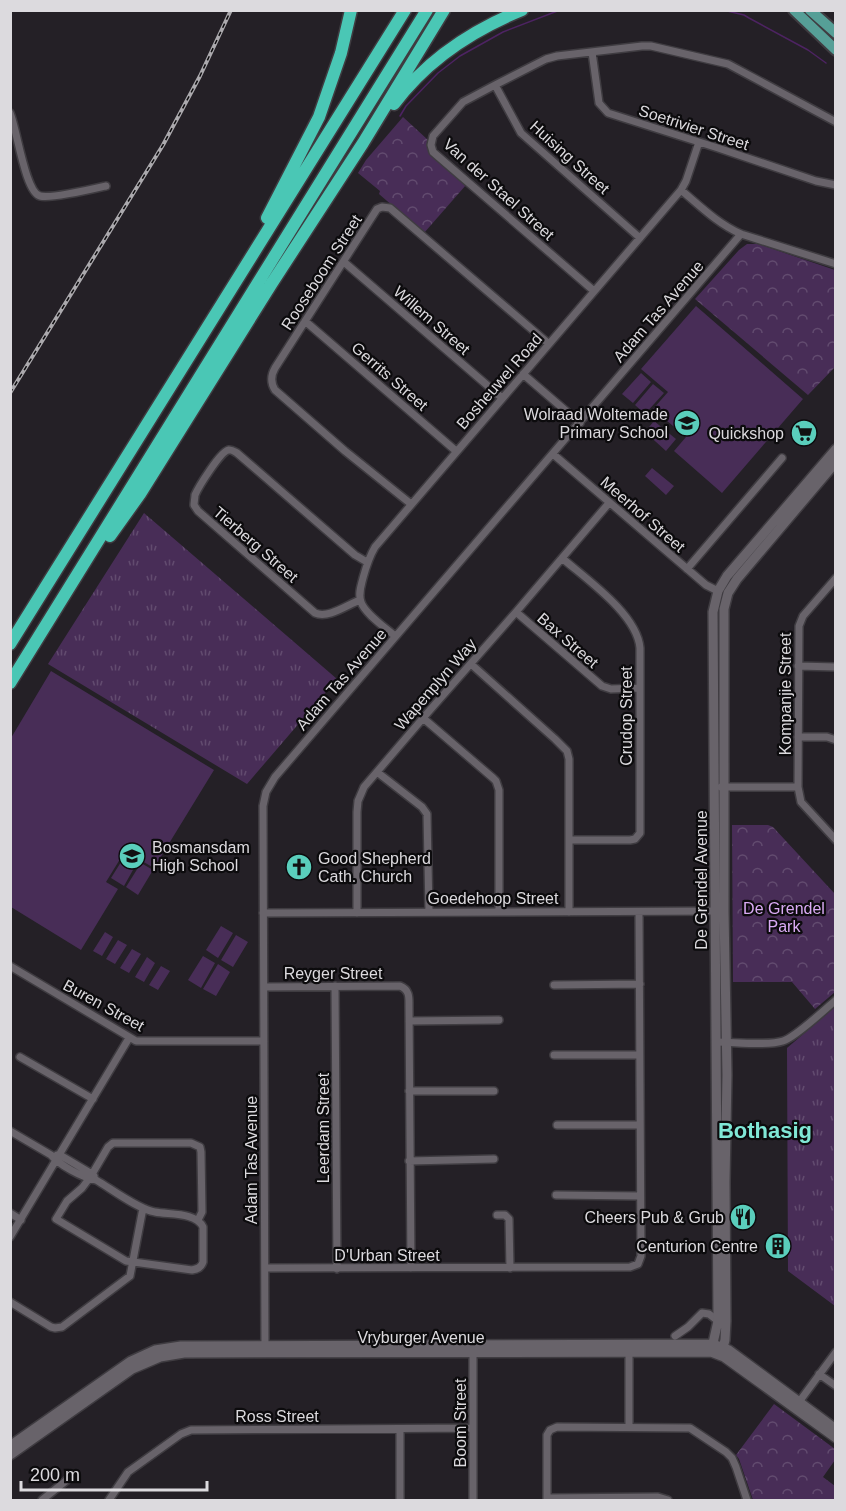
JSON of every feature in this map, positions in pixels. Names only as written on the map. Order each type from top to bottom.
[{"type":"highway","points":[[225,299],[319,117],[338,64],[351,10]]},
{"type":"highway","points":[[10,644],[405,10]]},
{"type":"highway","points":[[10,683],[427,10]]},
{"type":"highway","points":[[78,575],[94,559],[140,494],[363,143],[444,10]]},
{"type":"highway","points":[[363,143],[399,96],[435,62],[460,42],[522,10]]},
{"type":"main road","points":[[794,10],[836,50]]},
{"type":"main road","points":[[810,10],[836,33]]},
{"type":"street","name":"Van der Stael Street","points":[[594,291],[431,149],[433,136],[463,102],[551,57],[647,46],[728,64],[836,122]]},
{"type":"street","name":"Soetrivier Street","points":[[592,51],[599,104],[608,113],[816,181],[836,185]]},
{"type":"street","name":"Huising Street","points":[[495,85],[521,133],[640,238]]},
{"type":"street","points":[[10,113],[26,177],[36,194],[52,196],[106,186]]},
{"type":"street","name":"Bosheuwel Road","points":[[360,600],[360,590],[367,562],[375,547],[681,190],[699,142]]},
{"type":"street","points":[[681,190],[718,220],[741,234],[836,264]]},
{"type":"street","name":"Rooseboom Street","points":[[411,504],[275,390],[271,382],[272,373],[377,209],[388,207],[549,344]]},
{"type":"street","name":"Adam Tas Avenue","points":[[265,1349],[263,806],[268,786],[741,234]]},
{"type":"street","name":"Willem Street","points":[[344,262],[502,399]]},
{"type":"street","name":"Gerrits Street","points":[[305,321],[456,451]]},
{"type":"street","points":[[523,374],[580,423]]},
{"type":"street","name":"De Grendel Avenue","points":[[719,787],[712,633],[713,612],[718,591],[730,571],[836,449]]},
{"type":"street","name":"Tierberg Street","points":[[360,600],[326,615],[318,615],[198,511],[194,505],[195,496],[222,454],[232,450],[355,555],[367,562]]},
{"type":"street","name":"Meerhof Street","points":[[553,454],[706,585],[718,591]]},
{"type":"street","points":[[687,569],[782,458]]},
{"type":"street","name":"De Grendel Avenue","points":[[717,1350],[726,1321],[719,787],[724,609],[733,585],[836,462]]},
{"type":"street","name":"Wapenplyn Way","points":[[357,913],[357,812],[358,801],[364,787],[609,502]]},
{"type":"street","name":"Crudop Street","points":[[562,558],[625,615],[634,629],[640,648],[640,833],[633,840],[570,840]]},
{"type":"street","name":"Kompanjie Street","points":[[798,788],[800,622],[836,578]]},
{"type":"street","points":[[724,609],[723,598],[718,591],[727,590],[733,585]]},
{"type":"street","points":[[360,600],[365,610],[396,636]]},
{"type":"street","name":"Bax Street","points":[[516,612],[602,686],[611,689],[639,688]]},
{"type":"street","points":[[471,664],[567,751],[569,759],[569,912]]},
{"type":"street","points":[[798,666],[836,667]]},
{"type":"street","points":[[423,718],[493,778],[498,785],[499,911]]},
{"type":"street","points":[[798,737],[826,737],[836,740]]},
{"type":"street","points":[[377,772],[422,807],[427,814],[429,912]]},
{"type":"street","points":[[719,787],[798,788],[801,802],[836,840]]},
{"type":"street","name":"Goedehoop Street","points":[[263,913],[720,911]]},
{"type":"street","name":"D'Urban Street","points":[[265,1268],[635,1266],[640,1256],[639,912]]},
{"type":"street","name":"Buren Street","points":[[10,966],[129,1038],[140,1042],[264,1041]]},
{"type":"street","points":[[554,985],[640,984]]},
{"type":"street","name":"Leerdam Street","points":[[335,986],[337,1269]]},
{"type":"street","name":"Reyger Street","points":[[264,987],[400,986],[407,990],[409,996],[411,1268]]},
{"type":"street","points":[[722,1042],[773,1043],[785,1040],[836,1000]]},
{"type":"street","points":[[409,1021],[499,1020]]},
{"type":"street","points":[[10,1237],[129,1038]]},
{"type":"street","name":"De Grendel Avenue","points":[[717,1350],[722,1042]]},
{"type":"street","points":[[554,1055],[639,1055]]},
{"type":"street","points":[[20,1057],[93,1100]]},
{"type":"street","points":[[409,1090],[495,1091]]},
{"type":"street","points":[[557,1125],[640,1125]]},
{"type":"street","points":[[10,1131],[92,1177],[143,1208],[153,1212],[191,1217],[198,1220],[202,1227],[203,1262],[200,1267],[192,1270],[126,1261],[56,1219],[67,1201],[92,1177],[113,1143],[191,1143],[200,1147],[202,1212],[198,1220]]},
{"type":"street","points":[[410,1161],[494,1159]]},
{"type":"street","points":[[556,1195],[640,1196]]},
{"type":"street","points":[[10,1302],[51,1327],[58,1328],[129,1279],[134,1263],[143,1208]]},
{"type":"street","points":[[10,1213],[21,1220]]},
{"type":"street","points":[[498,1215],[505,1215],[509,1219],[510,1268]]},
{"type":"street","points":[[675,1336],[702,1313],[709,1314],[718,1321]]},
{"type":"street","name":"Vryburger Avenue","points":[[10,1446],[121,1367],[144,1354],[169,1347],[717,1350]]},
{"type":"street","name":"Boom Street","points":[[473,1348],[473,1500]]},
{"type":"street","points":[[629,1348],[629,1427]]},
{"type":"street","name":"Vryburger Avenue","points":[[10,1455],[132,1369],[151,1360],[184,1353],[265,1349]]},
{"type":"street","points":[[717,1350],[799,1402],[836,1429]]},
{"type":"street","points":[[717,1350],[836,1438]]},
{"type":"street","points":[[799,1402],[836,1352]]},
{"type":"street","points":[[819,1374],[836,1386]]},
{"type":"street","points":[[668,1500],[658,1497],[547,1499],[547,1435],[556,1427],[690,1428],[732,1458],[747,1500]]},
{"type":"street","name":"Ross Street","points":[[109,1500],[128,1472],[186,1431],[191,1430],[473,1428]]},
{"type":"street","points":[[400,1429],[400,1500]]},
{"type":"street","points":[[42,1500],[67,1480]]},
{"type":"green space","points":[[403,117],[428,140],[431,155],[466,185],[424,233],[358,173],[366,160]]},
{"type":"green space","points":[[747,244],[758,244],[835,270],[835,367],[808,395],[695,299]]},
{"type":"green space","points":[[696,306],[803,399],[722,493],[674,451],[686,437],[653,409],[668,392],[641,369]]},
{"type":"green space","points":[[641,373],[651,382],[633,403],[622,394]]},
{"type":"green space","points":[[653,384],[664,393],[645,414],[635,405]]},
{"type":"green space","points":[[654,421],[676,439],[666,451],[645,432]]},
{"type":"green space","points":[[652,468],[674,486],[666,495],[645,476]]},
{"type":"green space","points":[[144,513],[337,679],[247,784],[48,664]]},
{"type":"green space","points":[[51,671],[214,770],[154,868],[125,851],[106,882],[118,889],[81,950],[11,907],[11,738]]},
{"type":"green space","name":"De Grendel Park","points":[[732,825],[773,827],[835,894],[835,992],[815,1009],[792,982],[733,982]]},
{"type":"green space","points":[[126,854],[138,861],[124,886],[111,878]]},
{"type":"green space","points":[[141,863],[153,870],[138,895],[126,887]]},
{"type":"green space","points":[[221,926],[233,933],[218,958],[206,950]]},
{"type":"green space","points":[[105,932],[113,937],[102,956],[93,951]]},
{"type":"green space","points":[[236,935],[248,942],[233,967],[221,960]]},
{"type":"green space","points":[[118,940],[127,945],[115,964],[106,959]]},
{"type":"green space","points":[[132,949],[141,954],[129,973],[120,968]]},
{"type":"green space","points":[[203,956],[215,963],[201,988],[188,980]]},
{"type":"green space","points":[[147,957],[155,963],[144,982],[135,977]]},
{"type":"green space","points":[[218,964],[230,972],[216,996],[203,989]]},
{"type":"green space","points":[[161,966],[170,971],[158,990],[149,985]]},
{"type":"green space","points":[[835,1007],[835,1306],[788,1271],[787,1048]]},
{"type":"green space","points":[[774,1404],[835,1449],[835,1460],[823,1477],[835,1486],[835,1500],[753,1500],[736,1455]]},
{"type":"waterway","points":[[400,116],[406,106],[438,73],[460,56],[503,32],[560,10]]},
{"type":"waterway","points":[[723,10],[744,15],[808,50],[826,63]]},
{"type":"railway","points":[[10,393],[163,145],[200,76],[231,10]]},
{"type":"place","name":"Wolraad Woltemade Primary School","points":[[687,423]]},
{"type":"place","name":"Quickshop","points":[[804,433]]},
{"type":"place","name":"Bosmansdam High School","points":[[132,856]]},
{"type":"place","name":"Good Shepherd Cath. Church","points":[[299,867]]},
{"type":"place","name":"Cheers Pub & Grub","points":[[743,1217]]},
{"type":"place","name":"Centurion Centre","points":[[778,1246]]},
{"type":"district","name":"Bothasig","points":[[765,1130]]}]
